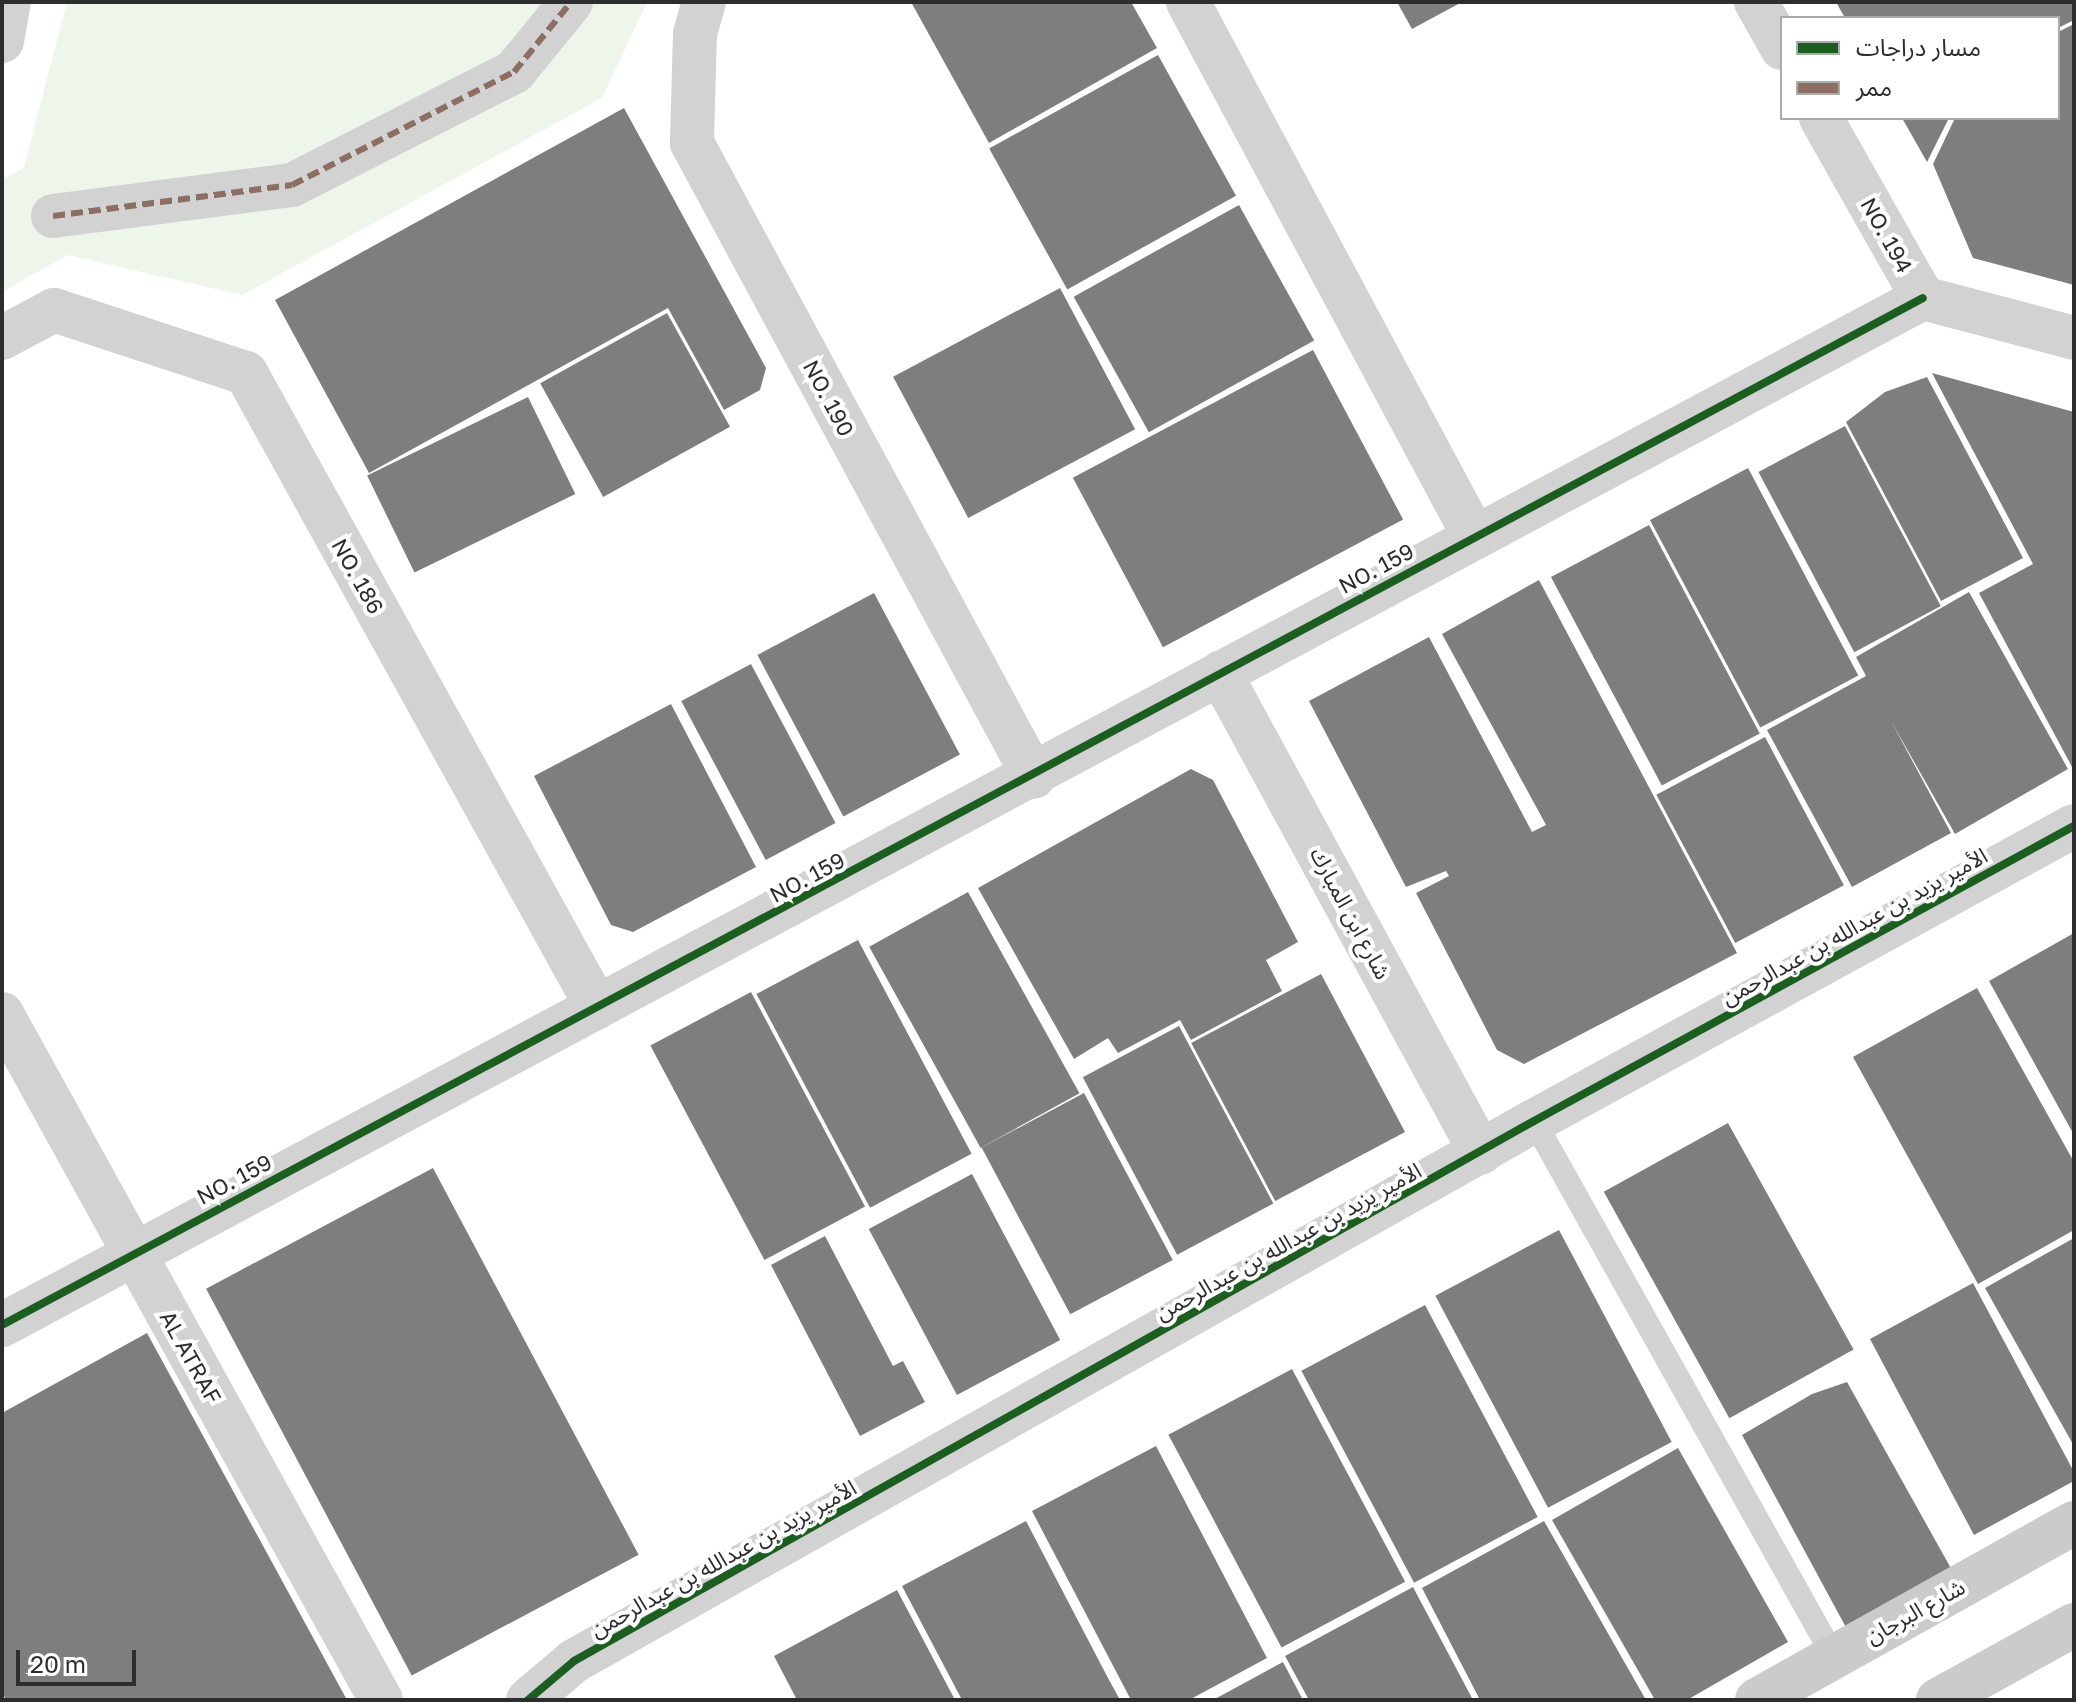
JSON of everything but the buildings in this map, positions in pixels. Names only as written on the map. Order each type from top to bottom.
[{"type":"street","points":[[2,41],[9,2]]},
{"type":"street","points":[[53,216],[292,185],[514,72],[571,2]]},
{"type":"street","name":"NO. 190","points":[[704,2],[695,33],[692,143],[1034,777]]},
{"type":"street","points":[[1188,2],[1474,536]]},
{"type":"street","points":[[1756,2],[1780,44]]},
{"type":"street","name":"NO. 194","points":[[1822,120],[1923,298],[2074,338]]},
{"type":"street","name":"NO. 159","points":[[2,1325],[1034,777],[1474,536],[1923,298]]},
{"type":"street","name":"NO. 186","points":[[2,338],[54,310],[246,373],[597,1007]]},
{"type":"street","name":"شارع ابن المبارك","points":[[1220,673],[1481,1153]]},
{"type":"street","name":"الأمير يزيد بن عبدالله بن عبدالرحمن","points":[[528,1700],[574,1661],[1534,1121],[2074,826]]},
{"type":"street","name":"AL ATRAF","points":[[2,1014],[381,1700]]},
{"type":"street","name":"شارع البرجان","points":[[1757,1700],[2074,1523]]},
{"type":"street","points":[[1938,1700],[2074,1625]]},
{"type":"lane","points":[[1534,1121],[1834,1657]]},
{"type":"shaded area","points":[[67,2],[647,2],[602,98],[242,295],[68,255],[2,292],[2,180],[24,168]]},
{"type":"marked path","points":[[53,216],[292,185],[514,72],[571,2]]},
{"type":"cycle path","points":[[2,1325],[1923,298]]},
{"type":"cycle path","points":[[528,1700],[574,1661],[1534,1121],[2074,826]]}]
